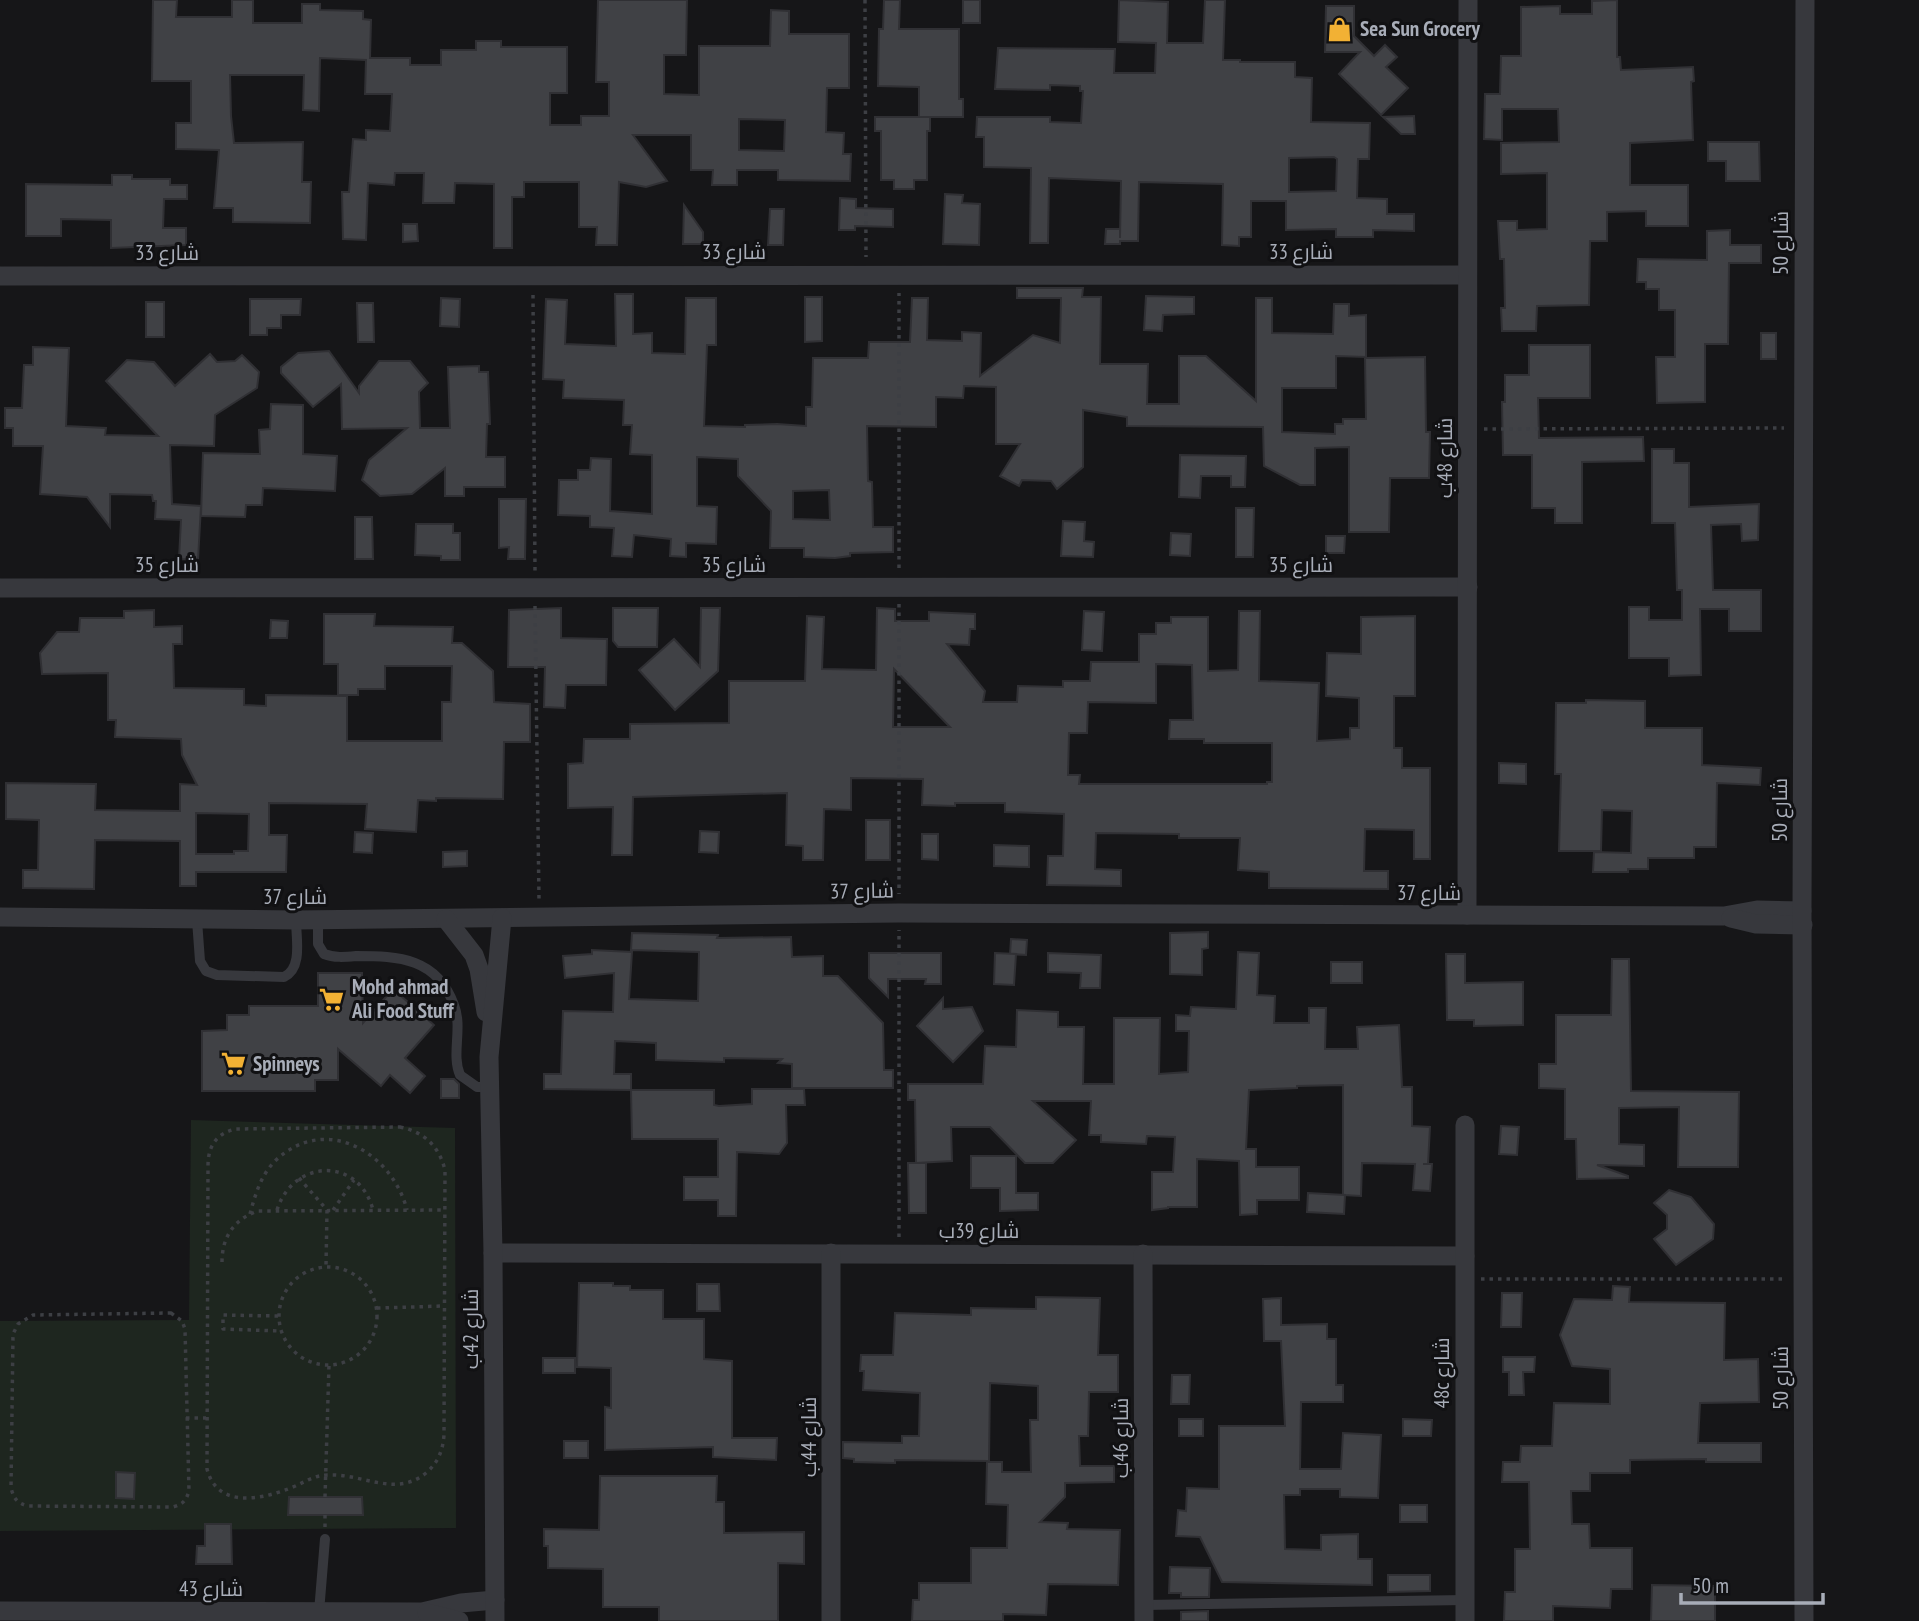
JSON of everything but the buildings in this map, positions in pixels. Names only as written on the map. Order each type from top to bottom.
[{"type":"street","name":"شارع 48ب","points":[[1467,915],[1468,0]]},
{"type":"street","name":"شارع 50","points":[[1804,1621],[1802,918],[1805,0]]},
{"type":"street","name":"شارع 33","points":[[0,275],[1467,275]]},
{"type":"street","name":"شارع 35","points":[[0,588],[1468,587]]},
{"type":"street","name":"شارع 37","points":[[0,917],[296,920],[899,914],[1724,916],[1756,924],[1802,918]]},
{"type":"street","name":"شارع 42ب","points":[[495,1621],[493,1253],[489,1087],[490,1038],[502,918]]},
{"type":"street","name":"شارع 42ب","points":[[446,919],[477,962],[490,1038]]},
{"type":"street","name":"48c شارع","points":[[1465,1125],[1465,1621]]},
{"type":"street","name":"شارع 39ب","points":[[493,1253],[1465,1256]]},
{"type":"street","name":"شارع 44ب","points":[[831,1253],[831,1621]]},
{"type":"street","name":"شارع 46ب","points":[[1143,1254],[1144,1613]]},
{"type":"street","name":"شارع 43","points":[[0,1611],[163,1616],[422,1612],[461,1603],[495,1600]]},
{"type":"street","name":"شارع 43","points":[[422,1612],[459,1621]]},
{"type":"lane","points":[[318,919],[320,949],[329,956],[402,958],[425,967],[434,975],[449,994],[458,1016],[457,1064],[460,1075],[477,1087],[489,1087]]},
{"type":"lane","points":[[197,920],[200,961],[206,971],[217,975],[284,977],[292,972],[296,963],[296,920]]},
{"type":"lane","points":[[319,1612],[325,1539]]},
{"type":"lane","points":[[1144,1613],[1465,1600]]},
{"type":"path","points":[[865,0],[866,275]]},
{"type":"path","points":[[898,1253],[899,275]]},
{"type":"path","points":[[1468,429],[1803,428]]},
{"type":"path","points":[[400,1126],[412,1129],[432,1142],[443,1160],[445,1170],[444,1306],[444,1436],[443,1447],[433,1467],[415,1480],[393,1485],[326,1475],[265,1496],[241,1498],[218,1490],[209,1477],[206,1418],[208,1157],[220,1135],[235,1129],[400,1126]]},
{"type":"path","points":[[250,1214],[258,1188],[275,1161],[295,1148],[328,1140],[361,1149],[382,1163],[398,1184],[407,1210]]},
{"type":"path","points":[[277,1210],[285,1192],[299,1178],[317,1171],[327,1171],[354,1180],[366,1193],[373,1210]]},
{"type":"path","points":[[299,1178],[327,1210],[326,1266]]},
{"type":"path","points":[[333,1210],[354,1180]]},
{"type":"path","points":[[222,1262],[222,1251],[229,1232],[236,1223],[250,1214],[277,1210],[445,1210]]},
{"type":"path","points":[[326,1266],[350,1271],[360,1277],[374,1296],[377,1308],[375,1331],[362,1352],[341,1363],[329,1365],[299,1356],[280,1331],[279,1306],[288,1285],[305,1271],[326,1266]]},
{"type":"path","points":[[1465,1279],[1803,1279]]},
{"type":"path","points":[[377,1308],[444,1306]]},
{"type":"path","points":[[33,1315],[177,1315],[185,1329],[186,1418],[188,1491],[181,1505],[28,1506],[19,1503],[11,1488],[13,1335],[18,1324],[33,1315]]},
{"type":"path","points":[[278,1316],[223,1315],[223,1329],[280,1331]]},
{"type":"path","points":[[326,1497],[329,1365]]},
{"type":"path","points":[[186,1418],[206,1418]]},
{"type":"shaded area","points":[[191,1120],[455,1128],[456,1528],[0,1531],[0,1321],[189,1320]]},
{"type":"place","name":"Sea Sun Grocery","points":[[1340,29]]},
{"type":"place","name":"Mohd ahmad Ali Food Stuff","points":[[332,999]]},
{"type":"place","name":"Spinneys","points":[[233,1064]]}]
